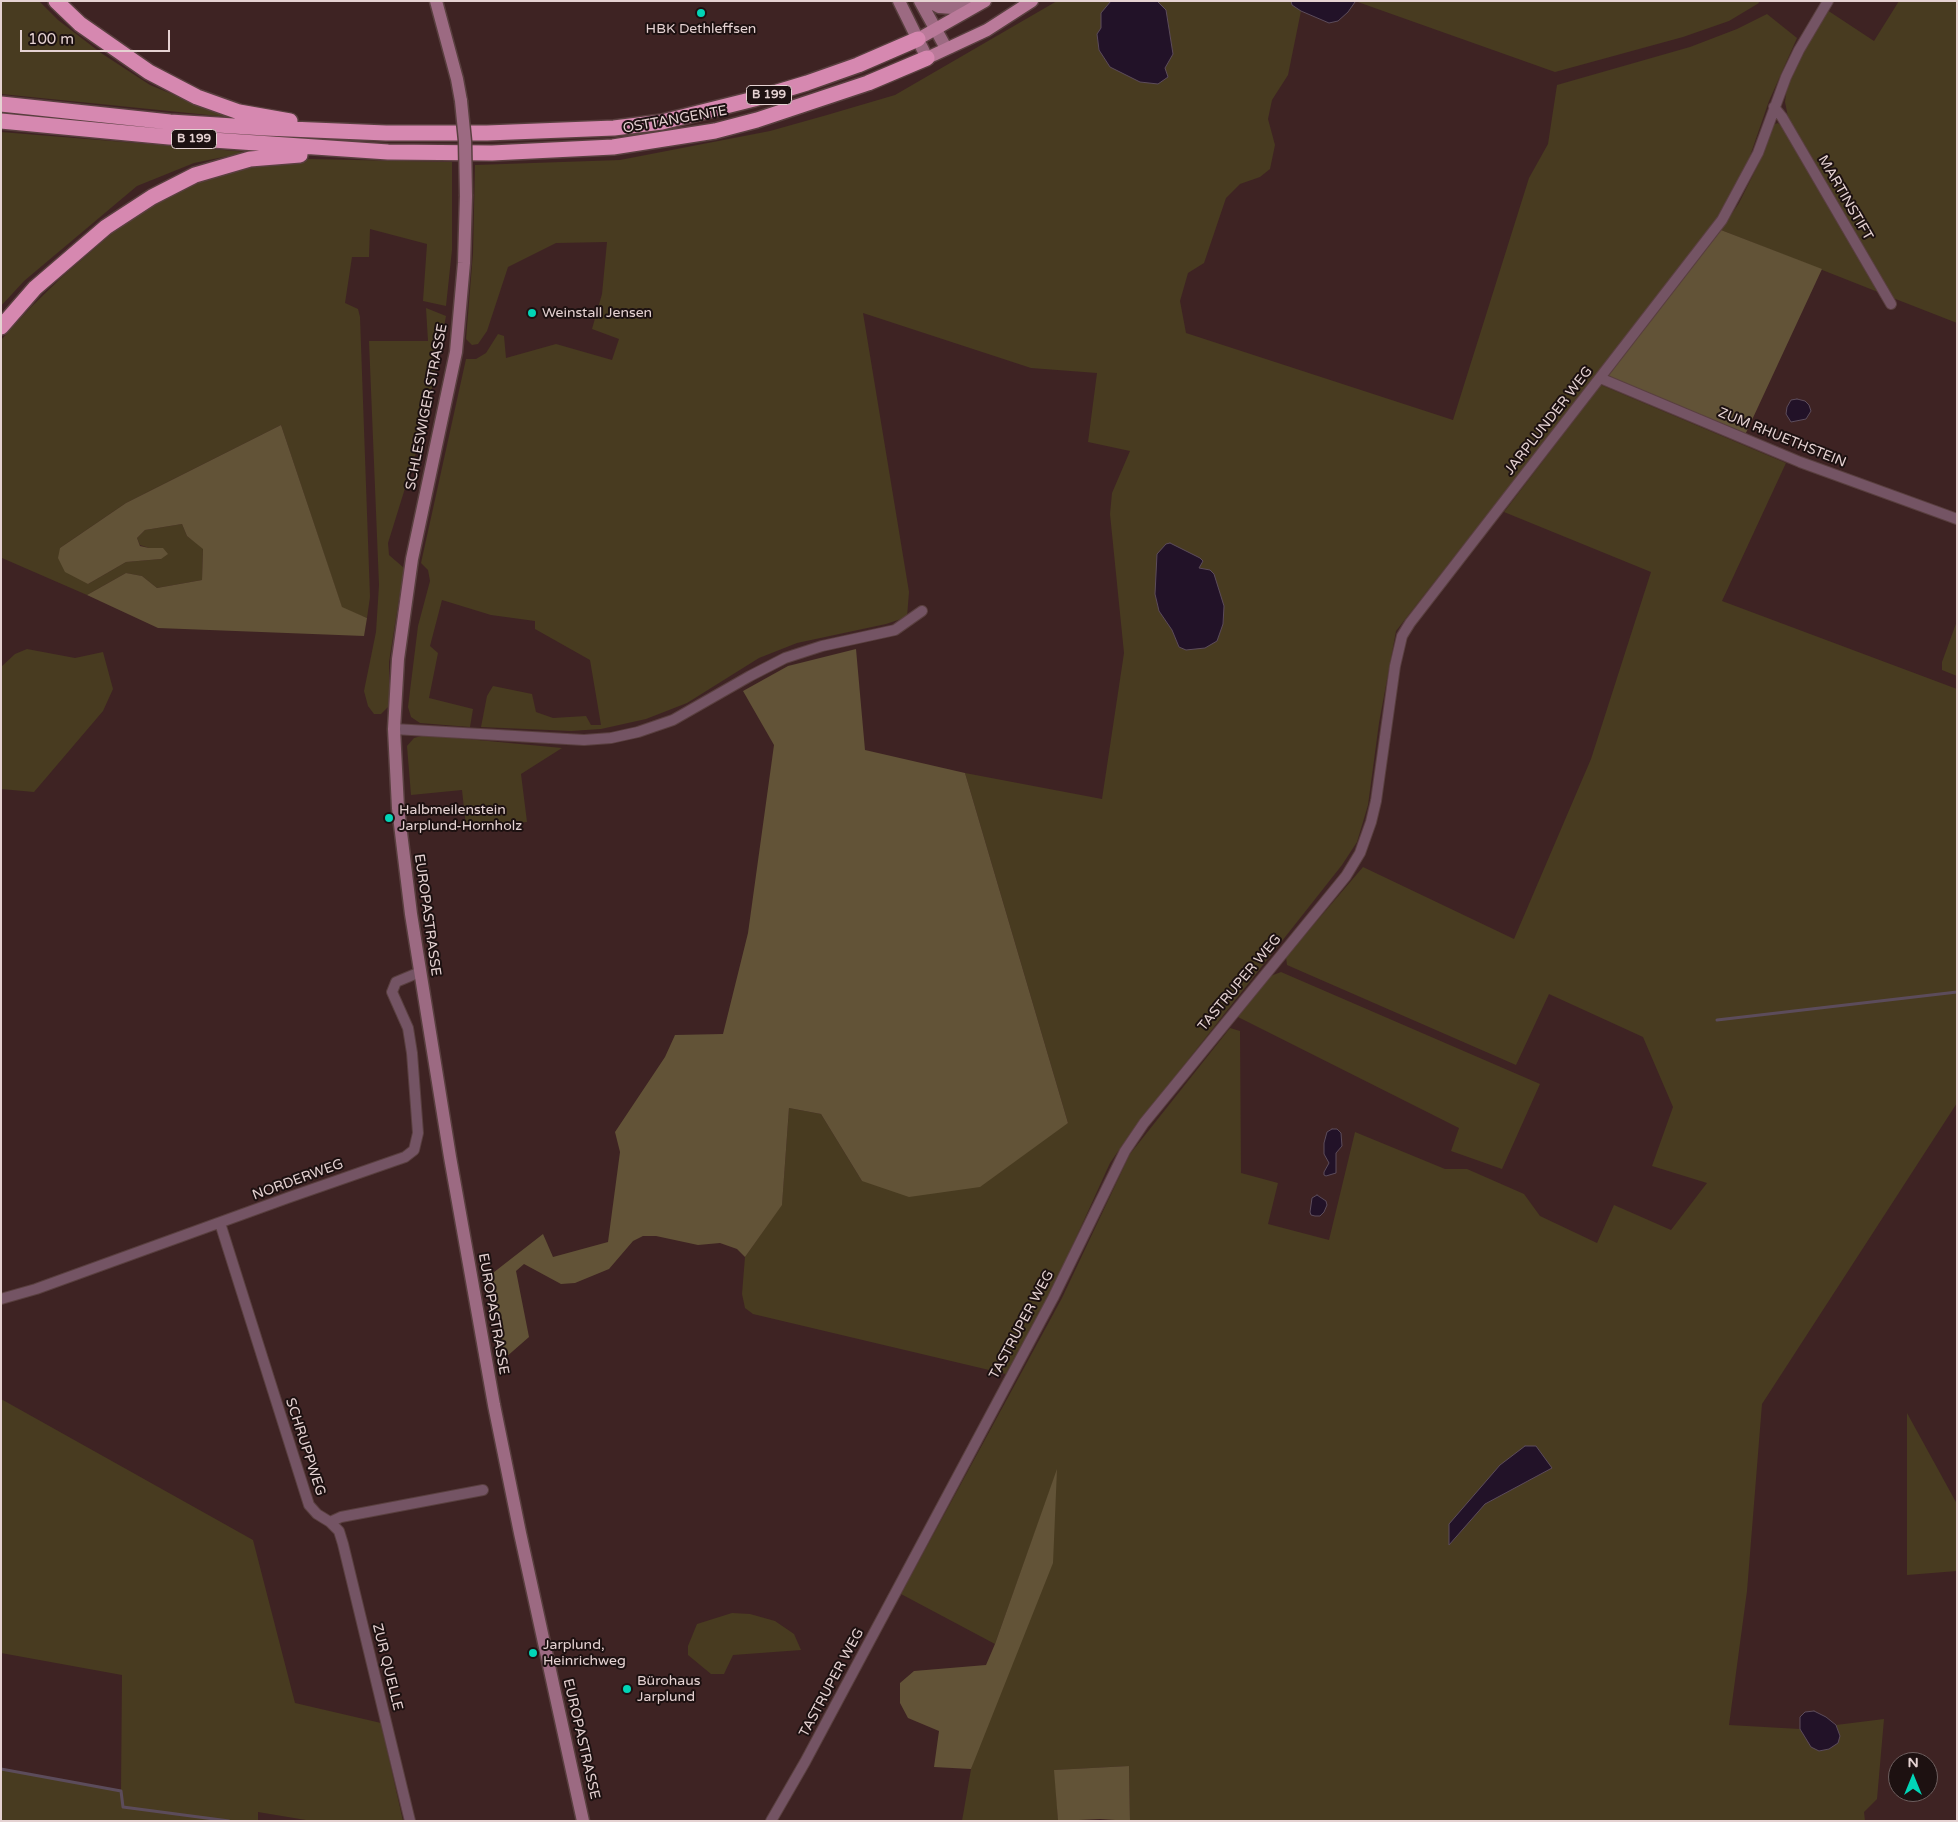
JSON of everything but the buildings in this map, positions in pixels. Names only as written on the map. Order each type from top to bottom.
[{"type":"highway","name":"B 199","points":[[56,1],[80,24],[149,72],[197,96],[239,112],[280,120],[386,133]]},
{"type":"highway","name":"OSTTANGENTE","points":[[386,133],[497,133],[614,128],[662,122],[705,112],[807,83],[858,65],[918,39]]},
{"type":"highway","name":"OSTTANGENTE","points":[[388,152],[492,153],[613,147],[667,140],[715,131],[803,106],[927,58]]},
{"type":"highway","points":[[1,104],[170,122],[386,133]]},
{"type":"highway","name":"B 199","points":[[1,121],[187,139],[388,152]]},
{"type":"highway","points":[[1,327],[35,288],[106,227],[152,197],[195,176],[250,159],[298,155],[388,152]]},
{"type":"main road","name":"SCHLESWIGER STRASSE","points":[[398,808],[394,729],[398,659],[409,578],[456,352],[464,263],[465,141],[461,101],[436,1]]},
{"type":"main road","points":[[899,1],[927,58]]},
{"type":"main road","points":[[920,1],[946,48]]},
{"type":"main road","points":[[928,1],[939,7],[953,8],[975,1]]},
{"type":"main road","name":"OSTTANGENTE","points":[[918,39],[985,1]]},
{"type":"main road","name":"OSTTANGENTE","points":[[927,58],[987,30],[1032,1]]},
{"type":"main road","name":"EUROPASTRASSE","points":[[398,808],[420,972],[450,1157],[494,1405],[583,1821]]},
{"type":"street","name":"JARPLUNDER WEG","points":[[1346,876],[1360,853],[1374,808],[1395,666],[1402,636],[1410,623],[1722,220],[1758,153],[1774,107],[1799,50],[1828,1]]},
{"type":"street","name":"MARTINSTIFT","points":[[1774,107],[1782,117],[1891,304]]},
{"type":"street","name":"ZUM RHUETHSTEIN","points":[[1600,378],[1800,462],[1957,519]]},
{"type":"street","points":[[394,729],[584,740],[611,738],[638,732],[673,720],[785,658],[822,646],[895,630],[922,611]]},
{"type":"street","name":"TASTRUPER WEG","points":[[772,1821],[1053,1298],[1125,1151],[1168,1093],[1346,876]]},
{"type":"street","name":"NORDERWEG","points":[[1,1299],[36,1290],[405,1157],[414,1150],[418,1133],[412,1054],[408,1028],[392,992],[396,982],[420,972]]},
{"type":"street","name":"SCHRUPPWEG","points":[[220,1223],[309,1505],[317,1514],[330,1522]]},
{"type":"street","points":[[330,1522],[341,1517],[483,1490]]},
{"type":"street","name":"ZUR QUELLE","points":[[330,1522],[338,1531],[343,1544],[410,1821]]},
{"type":"shaded area","points":[[1,1],[39,1],[58,20],[101,53],[150,85],[228,117],[1,94]]},
{"type":"shaded area","points":[[1057,1],[1111,1],[1101,13],[1101,28],[1097,34],[1099,50],[1110,67],[1165,68],[1173,54],[1166,10],[1157,1],[1291,1],[1292,5],[1301,11],[1288,75],[1272,100],[1268,119],[1275,145],[1270,169],[1260,177],[1240,184],[1226,198],[1204,263],[1188,273],[1180,301],[1186,333],[1453,420],[1529,178],[1548,144],[1557,85],[1690,47],[1737,29],[1767,14],[1797,38],[1769,101],[1750,156],[1735,190],[1708,232],[1396,631],[1379,723],[1368,805],[1357,842],[1342,865],[1132,1131],[1110,1163],[1049,1297],[1006,1374],[753,1314],[745,1308],[742,1294],[745,1257],[782,1204],[789,1108],[821,1114],[862,1181],[1068,1123],[965,773],[1102,799],[1124,653],[1110,514],[1112,493],[1130,451],[1088,442],[1097,373],[1031,368],[863,313],[909,592],[907,617],[886,624],[797,643],[759,658],[687,703],[646,719],[601,729],[571,731],[481,727],[487,696],[493,686],[532,694],[536,712],[553,718],[586,716],[591,725],[601,725],[590,660],[535,629],[535,621],[491,615],[442,600],[430,646],[438,653],[429,698],[473,709],[470,727],[420,723],[411,717],[408,707],[418,626],[430,581],[428,570],[421,563],[466,359],[476,359],[486,353],[498,334],[504,336],[506,358],[556,344],[612,360],[619,339],[592,329],[602,294],[607,242],[556,243],[508,267],[487,331],[478,344],[472,345],[466,339],[473,253],[475,165],[620,160],[770,131],[895,95]],"holes":[[[1194,556],[1202,561],[1199,568],[1210,570],[1224,606],[1223,624],[1217,641],[1179,647],[1172,630],[1159,611],[1155,594]]]},
{"type":"shaded area","points":[[1111,1],[1157,1],[1166,10],[1173,54],[1165,68],[1168,77],[1158,84],[1140,82],[1110,67],[1099,50],[1097,34],[1101,28],[1101,13]]},
{"type":"shaded area","points":[[1291,1],[1355,2],[1338,21],[1329,23],[1301,11],[1292,5]]},
{"type":"shaded area","points":[[1355,1],[1758,1],[1759,3],[1729,21],[1683,37],[1555,72]]},
{"type":"shaded area","points":[[1899,1],[1957,1],[1957,323],[1893,298],[1788,117],[1785,102],[1787,87],[1803,52],[1827,10],[1874,41]]},
{"type":"shaded area","points":[[1778,123],[1878,292],[1721,230],[1739,203],[1760,161],[1772,125]]},
{"type":"shaded area","points":[[1,132],[248,152],[194,163],[137,186],[24,281],[1,306]]},
{"type":"shaded area","points":[[307,159],[452,162],[452,250],[446,306],[423,301],[427,244],[370,229],[369,257],[352,257],[345,303],[358,309],[360,317],[370,597],[367,618],[342,608],[281,425],[126,503],[60,548],[88,584],[126,562],[161,559],[163,548],[149,548],[140,545],[137,538],[145,530],[182,524],[187,536],[203,548],[202,580],[157,588],[142,576],[126,573],[87,595],[2,558],[1,340],[63,276],[117,229],[168,195],[217,174],[252,165]]},
{"type":"shaded area","points":[[1721,230],[1822,269],[1745,435],[1607,377]]},
{"type":"shaded area","points":[[426,308],[446,316],[425,424],[388,543],[389,555],[404,568],[389,662],[389,706],[381,714],[374,714],[368,706],[364,691],[376,632],[379,585],[369,341],[428,341]]},
{"type":"shaded area","points":[[1601,385],[1786,463],[1722,601],[1957,689],[1957,1103],[1762,1404],[1747,1591],[1729,1725],[1800,1729],[1811,1747],[1840,1736],[1836,1725],[1884,1719],[1877,1799],[1864,1812],[1865,1821],[1130,1821],[1129,1766],[1055,1770],[1058,1821],[962,1821],[971,1769],[1057,1471],[995,1644],[901,1594],[1062,1298],[1130,1154],[1230,1028],[1240,1031],[1241,1173],[1278,1183],[1268,1224],[1329,1240],[1355,1132],[1445,1169],[1467,1169],[1524,1194],[1540,1216],[1597,1243],[1614,1205],[1671,1230],[1707,1183],[1652,1166],[1673,1107],[1643,1037],[1549,994],[1516,1065],[1287,965],[1286,957],[1363,867],[1514,939],[1591,759],[1651,572],[1504,512]],"holes":[[[1525,1446],[1552,1468],[1485,1504],[1450,1544]]]},
{"type":"shaded area","points":[[1791,400],[1805,401],[1811,411],[1806,419],[1791,422],[1786,414],[1787,407]]},
{"type":"shaded area","points":[[281,425],[342,607],[367,618],[364,636],[158,628],[87,595],[126,573],[142,576],[157,588],[202,580],[203,549],[187,536],[182,524],[145,530],[137,538],[140,546],[163,548],[168,554],[161,559],[126,562],[88,584],[65,572],[58,558],[60,548],[126,503]]},
{"type":"shaded area","points":[[1170,543],[1200,558],[1203,561],[1199,568],[1210,570],[1214,574],[1224,606],[1223,624],[1217,641],[1205,648],[1186,650],[1179,647],[1172,630],[1159,611],[1155,594],[1157,554],[1166,544]]},
{"type":"shaded area","points":[[1957,621],[1957,676],[1942,670],[1942,662]]},
{"type":"shaded area","points":[[27,649],[75,658],[103,652],[113,689],[103,711],[34,792],[1,789],[1,667],[15,654]]},
{"type":"shaded area","points":[[856,649],[865,750],[965,773],[1068,1123],[980,1187],[909,1197],[862,1181],[821,1114],[789,1108],[782,1205],[745,1257],[737,1249],[720,1243],[698,1245],[656,1236],[643,1236],[633,1241],[609,1269],[575,1283],[561,1284],[524,1264],[516,1271],[529,1337],[505,1358],[489,1276],[543,1234],[553,1257],[608,1242],[620,1152],[615,1132],[665,1057],[675,1035],[723,1034],[748,933],[774,745],[743,691],[788,666]]},
{"type":"shaded area","points":[[425,735],[562,748],[521,774],[527,822],[466,827],[462,790],[411,795],[407,746],[414,738]]},
{"type":"shaded area","points":[[1281,972],[1540,1084],[1502,1169],[1451,1151],[1459,1128],[1238,1017],[1238,1012],[1268,977]]},
{"type":"shaded area","points":[[1337,1129],[1341,1133],[1342,1146],[1336,1153],[1336,1173],[1326,1176],[1324,1172],[1329,1163],[1324,1154],[1324,1143],[1327,1132]]},
{"type":"shaded area","points":[[1317,1195],[1326,1201],[1327,1205],[1320,1216],[1311,1215],[1310,1212],[1312,1198]]},
{"type":"shaded area","points":[[1,1399],[253,1540],[295,1703],[381,1723],[403,1821],[312,1821],[258,1812],[258,1821],[1,1821],[1,1769],[121,1791],[122,1675],[1,1653]]},
{"type":"shaded area","points":[[1907,1413],[1957,1504],[1957,1571],[1907,1575]]},
{"type":"shaded area","points":[[1525,1446],[1536,1446],[1552,1468],[1485,1504],[1449,1545],[1449,1524],[1500,1465]]},
{"type":"shaded area","points":[[1057,1469],[1053,1563],[971,1769],[934,1767],[939,1731],[908,1718],[900,1703],[900,1683],[914,1671],[986,1665]]},
{"type":"shaded area","points":[[732,1613],[750,1614],[775,1621],[794,1634],[801,1650],[733,1655],[724,1674],[711,1674],[688,1655],[688,1646],[697,1624]]},
{"type":"shaded area","points":[[1814,1711],[1836,1725],[1840,1736],[1838,1743],[1829,1749],[1819,1751],[1811,1747],[1800,1729],[1800,1717],[1805,1712]]},
{"type":"shaded area","points":[[1129,1766],[1130,1821],[1100,1819],[1058,1821],[1054,1770]]},
{"type":"waterway","points":[[1717,1020],[1957,992]]},
{"type":"waterway","points":[[1,1769],[121,1791],[123,1807],[229,1821]]},
{"type":"place","name":"HBK Dethleffsen","points":[[701,13]]},
{"type":"place","name":"Weinstall Jensen","points":[[532,313]]},
{"type":"place","name":"Halbmeilenstein Jarplund-Hornholz","points":[[389,818]]},
{"type":"place","name":"Jarplund, Heinrichweg","points":[[533,1653]]},
{"type":"place","name":"Bürohaus Jarplund","points":[[627,1689]]}]
